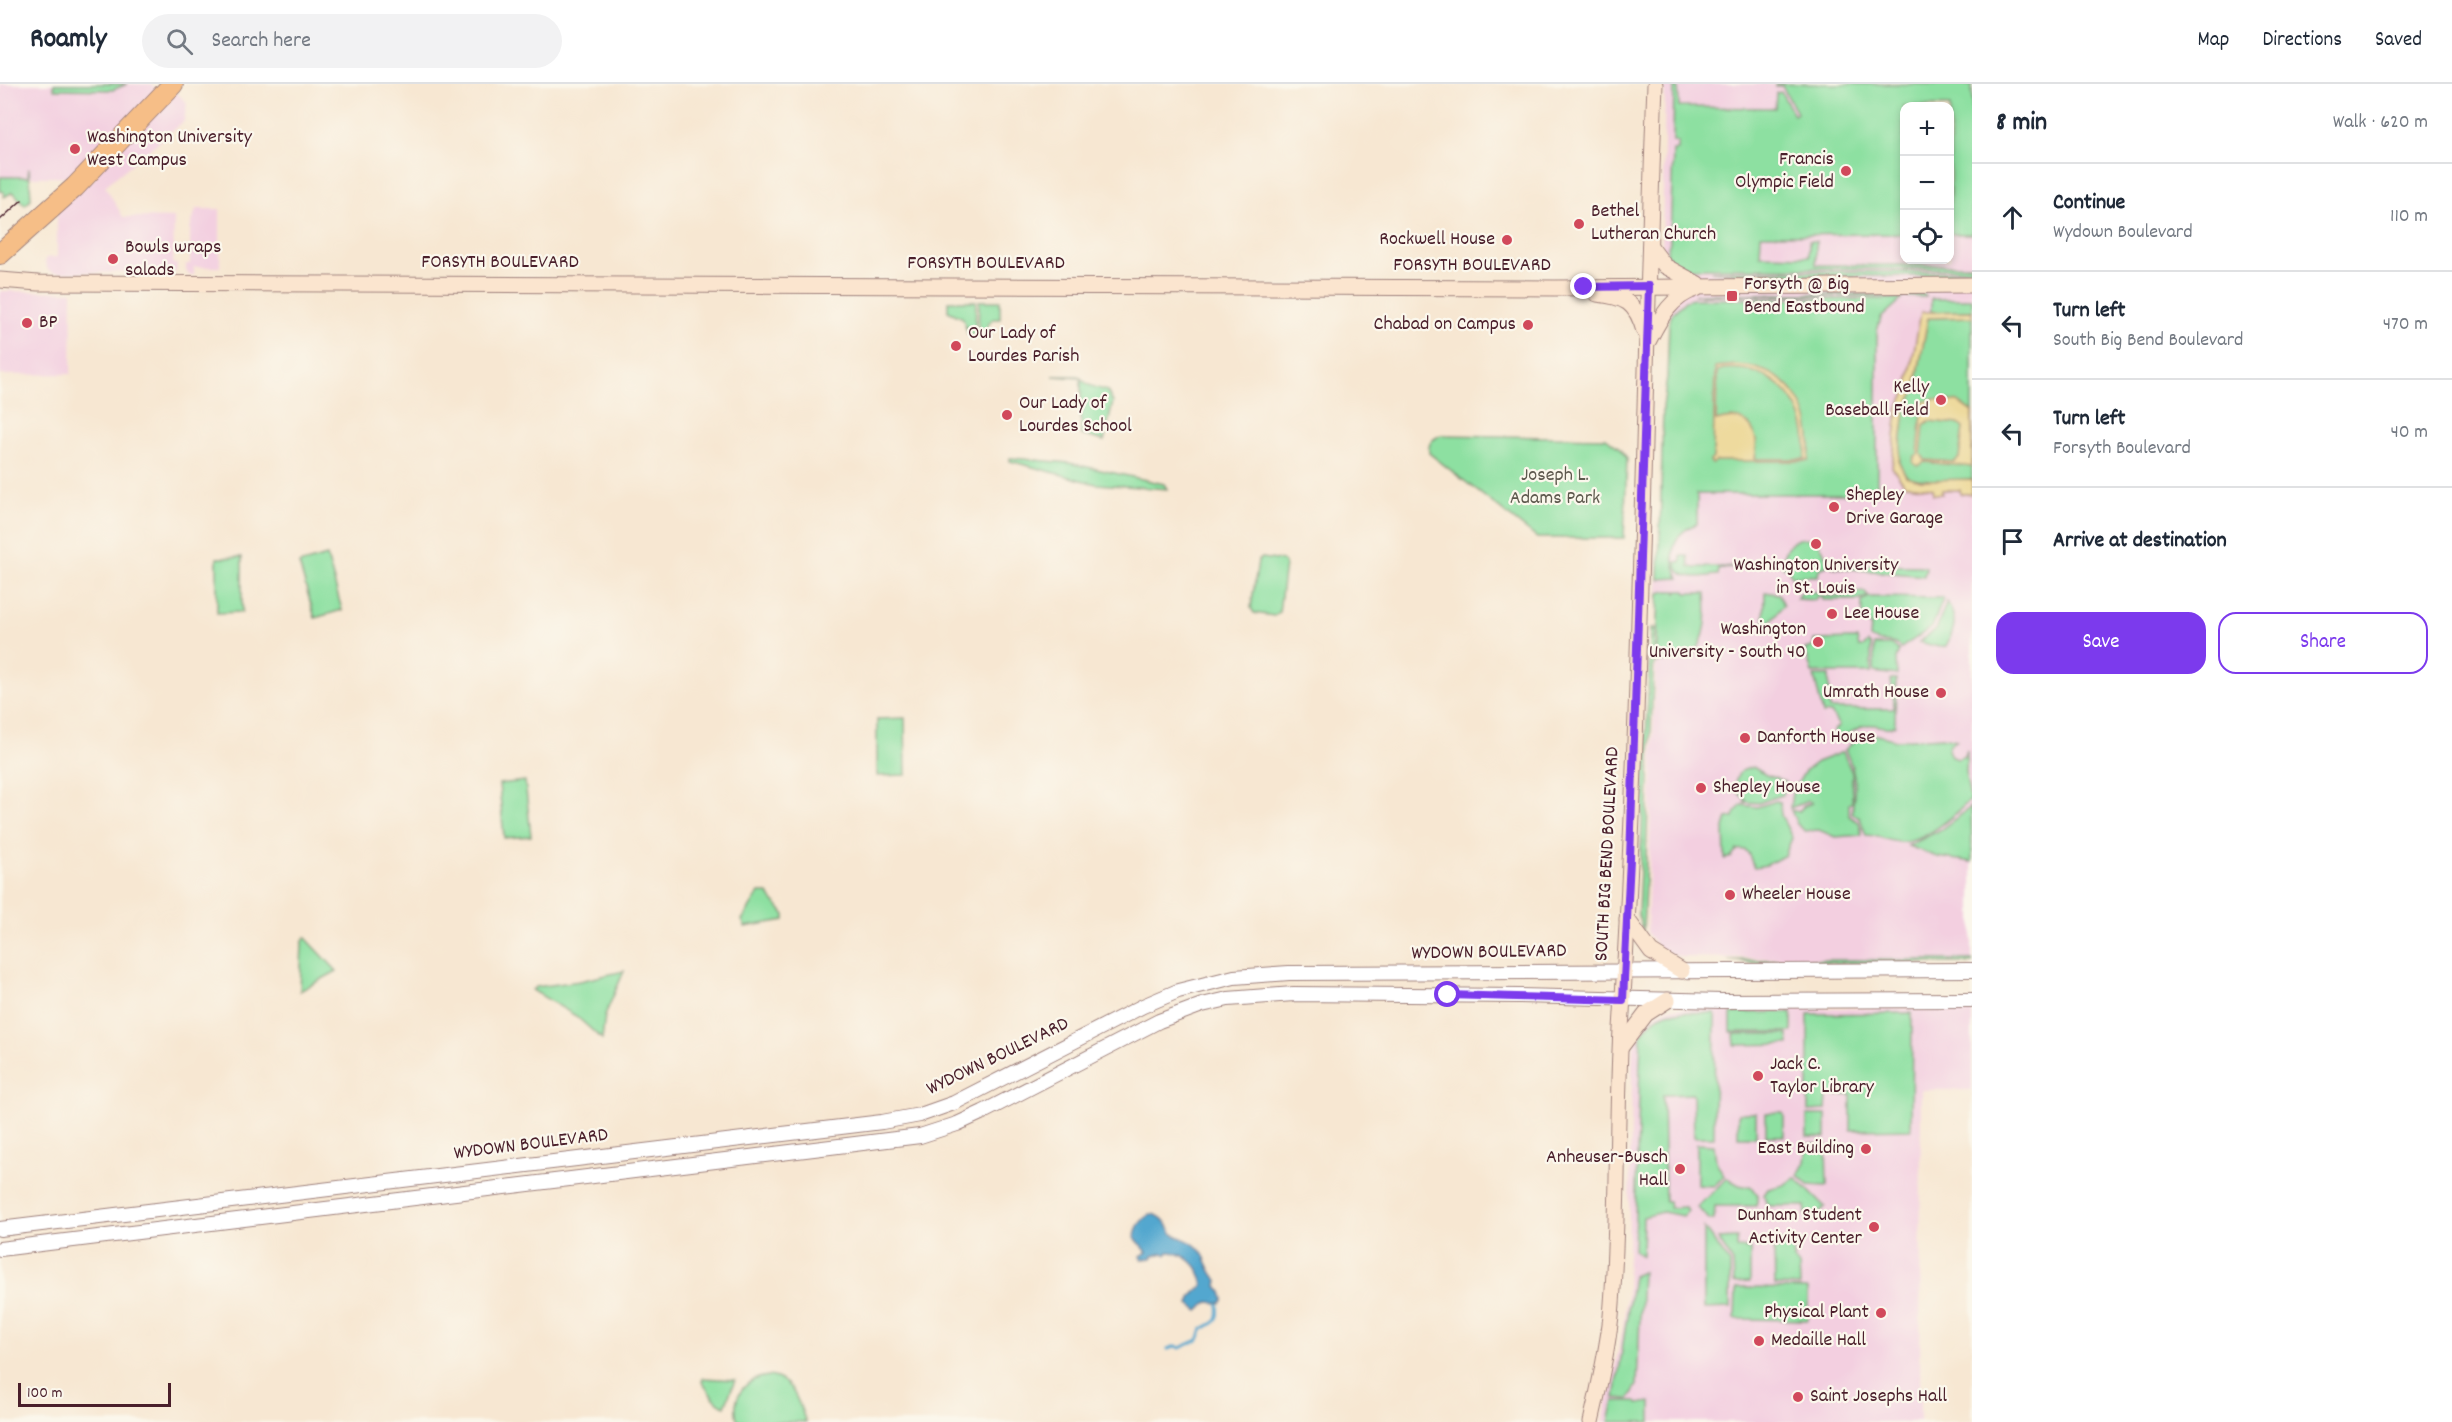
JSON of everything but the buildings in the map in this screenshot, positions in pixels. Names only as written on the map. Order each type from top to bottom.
[{"type":"highway","points":[[0,237],[161,87]]},
{"type":"highway","points":[[0,254],[75,187],[161,87]]},
{"type":"main road","name":"SOUTH BIG BEND BOULEVARD","points":[[1591,1422],[1609,1329],[1614,1279],[1654,84]]},
{"type":"main road","points":[[1650,246],[1665,266],[1705,286]]},
{"type":"main road","name":"FORSYTH BOULEVARD","points":[[0,280],[38,283],[1555,288],[1972,285]]},
{"type":"main road","points":[[1647,344],[1662,316],[1674,301],[1682,294],[1705,286]]},
{"type":"main road","points":[[1555,288],[1621,298],[1631,304],[1639,315],[1647,344]]},
{"type":"main road","points":[[1627,919],[1651,952],[1682,971]]},
{"type":"main road","points":[[1620,1047],[1644,1017],[1668,1000]]},
{"type":"street","name":"WYDOWN BOULEVARD","points":[[0,1229],[882,1122],[915,1116],[944,1107],[977,1092],[1161,998],[1197,985],[1234,977],[1289,974],[1972,970]]},
{"type":"street","name":"WYDOWN BOULEVARD","points":[[0,1250],[920,1136],[957,1124],[983,1112],[1159,1021],[1202,1005],[1228,999],[1306,994],[1520,996],[1623,1000],[1972,1000]]},
{"type":"shaded area","name":"Washington University West Campus","points":[[0,84],[151,84],[167,99],[175,91],[187,103],[184,121],[105,186],[123,217],[174,218],[173,264],[177,264],[176,272],[54,273],[48,270],[45,263],[46,258],[57,257],[57,202],[97,177],[0,177]]},
{"type":"shaded area","name":"Washington University in St. Louis","points":[[1665,84],[1972,84],[1972,961],[1681,957],[1661,950],[1647,933],[1664,402],[1669,361],[1670,296],[1662,254]]},
{"type":"shaded area","points":[[196,209],[220,209],[220,267],[194,267],[194,275],[190,275],[186,271],[186,264],[190,264],[190,229]]},
{"type":"shaded area","points":[[0,291],[72,292],[71,374],[0,375]]},
{"type":"shaded area","points":[[1670,1008],[1972,1008],[1972,1090],[1921,1090],[1920,1422],[1603,1422],[1623,1329],[1627,1293],[1633,1049],[1641,1027],[1661,1011]]},
{"type":"green space","points":[[54,84],[127,84],[113,90],[54,89]]},
{"type":"green space","points":[[1674,84],[1678,84],[1679,107],[1775,108],[1776,93],[1781,92],[1794,115],[1797,113],[1782,86],[1776,86],[1776,84],[1972,84],[1972,234],[1954,234],[1954,102],[1900,102],[1900,234],[1761,235],[1760,255],[1809,256],[1809,241],[1816,241],[1816,265],[1972,265],[1972,269],[1687,268],[1672,263],[1666,253],[1670,242],[1673,151],[1678,150],[1678,142],[1673,142]]},
{"type":"green space","points":[[29,168],[31,199],[25,205],[13,192],[4,197],[4,192],[0,191],[0,177],[28,177]]},
{"type":"green space","points":[[1711,271],[1972,272],[1972,276],[1754,276]]},
{"type":"green space","points":[[1924,294],[1926,297],[1694,295]]},
{"type":"green space","points":[[1693,299],[1902,299],[1881,318],[1877,331],[1877,494],[1697,494],[1697,524],[1681,533],[1674,546],[1674,561],[1679,578],[1659,579],[1663,407],[1667,378],[1669,323],[1672,314],[1685,301]]},
{"type":"green space","points":[[1931,299],[1972,299],[1972,311],[1931,312]]},
{"type":"green space","points":[[948,301],[976,301],[975,335],[968,335],[963,318],[948,311]]},
{"type":"green space","points":[[979,301],[1000,301],[1000,319],[993,319],[987,326],[990,336],[978,335]]},
{"type":"green space","name":"Kelly Baseball Field","points":[[1972,317],[1972,479],[1959,481],[1910,479],[1901,469],[1899,454],[1905,410],[1915,390],[1928,318]]},
{"type":"green space","points":[[1053,376],[1078,376],[1080,378]]},
{"type":"green space","points":[[1081,379],[1089,385],[1107,391],[1113,402],[1104,441],[1081,435]]},
{"type":"green space","name":"Joseph L. Adams Park","points":[[1441,435],[1606,438],[1627,458],[1624,538],[1537,538],[1429,453],[1431,442]]},
{"type":"green space","points":[[1010,458],[1069,463],[1164,484],[1167,489],[1096,484],[1010,461]]},
{"type":"green space","points":[[1804,538],[1815,541],[1824,551],[1827,566],[1819,569],[1818,576],[1791,576],[1788,568],[1783,567],[1787,547],[1794,541]]},
{"type":"green space","points":[[327,556],[342,610],[315,618],[299,564]]},
{"type":"green space","points":[[1681,556],[1688,556],[1689,567],[1748,567],[1719,569],[1718,575],[1692,577],[1686,576],[1678,569],[1675,562],[1681,562]]},
{"type":"green space","points":[[242,557],[242,612],[217,613],[217,558]]},
{"type":"green space","points":[[1262,558],[1283,561],[1285,565],[1279,612],[1274,616],[1254,613],[1251,608],[1258,561]]},
{"type":"green space","points":[[1847,565],[1926,567],[1924,576],[1831,567],[1847,567]]},
{"type":"green space","points":[[1667,591],[1706,593],[1706,626],[1698,649],[1693,656],[1656,663],[1659,593]]},
{"type":"green space","points":[[1765,592],[1779,594],[1784,605],[1766,626],[1764,622]]},
{"type":"green space","points":[[1802,592],[1843,596],[1848,592],[1864,592],[1868,596],[1861,600],[1823,600],[1822,596],[1816,597],[1816,600],[1796,599]]},
{"type":"green space","points":[[1869,597],[1943,599],[1932,627],[1901,648],[1870,638],[1871,624],[1867,624],[1867,617],[1862,617],[1862,602]]},
{"type":"green space","points":[[1947,602],[1953,614],[1954,624],[1946,646],[1939,647],[1919,642],[1936,630]]},
{"type":"green space","points":[[1651,628],[1655,628],[1643,933],[1638,915]]},
{"type":"green space","points":[[1857,639],[1859,647],[1868,643],[1871,646],[1871,673],[1812,673],[1805,649],[1813,647],[1814,640]]},
{"type":"green space","points":[[1874,645],[1891,645],[1899,650],[1896,659],[1897,675],[1874,672]]},
{"type":"green space","points":[[1814,676],[1829,676],[1829,709],[1892,709],[1894,708],[1891,679],[1896,679],[1895,725],[1888,727],[1867,725],[1847,734],[1835,735],[1833,731],[1839,726],[1831,713],[1823,714]]},
{"type":"green space","points":[[905,718],[906,775],[877,776],[877,719]]},
{"type":"green space","points":[[1869,733],[1897,740],[1943,737],[1957,740],[1950,744],[1948,750],[1951,756],[1957,759],[1965,756],[1967,750],[1966,776],[1970,800],[1939,827],[1921,838],[1898,842],[1866,835],[1860,818],[1852,813],[1855,781],[1845,750],[1855,740]]},
{"type":"green space","points":[[1843,752],[1852,773],[1852,803],[1849,804],[1849,816],[1859,822],[1862,835],[1835,837],[1819,830],[1805,831],[1797,824],[1791,810],[1799,812],[1804,806],[1812,803],[1808,801],[1790,808],[1792,793],[1805,771],[1817,762]]},
{"type":"green space","points":[[1753,767],[1766,775],[1785,781],[1787,785],[1782,795],[1759,803],[1744,802],[1746,799],[1737,790],[1735,782],[1741,771]]},
{"type":"green space","points":[[525,781],[531,836],[504,838],[499,784]]},
{"type":"green space","points":[[1776,801],[1780,802],[1781,815],[1792,838],[1785,855],[1767,865],[1754,867],[1745,850],[1737,850],[1732,857],[1725,859],[1724,828],[1727,818],[1734,817],[1735,812],[1742,805],[1757,807]]},
{"type":"green space","points":[[1971,807],[1972,862],[1937,857],[1908,846],[1940,830]]},
{"type":"green space","points":[[759,893],[767,893],[785,915],[785,920],[745,927],[742,920]]},
{"type":"green space","points":[[305,937],[337,971],[300,991],[302,944]]},
{"type":"green space","points":[[1728,960],[1972,960],[1972,963],[1750,963]]},
{"type":"green space","points":[[624,971],[605,1015],[602,1039],[576,1016],[532,990],[536,987],[580,981]]},
{"type":"green space","points":[[1671,1012],[1715,1013],[1714,1137],[1694,1137],[1693,1094],[1663,1095],[1665,1201],[1669,1201],[1670,1208],[1685,1207],[1688,1211],[1683,1216],[1663,1212],[1643,1217],[1642,1256],[1634,1250],[1641,1035],[1653,1020]]},
{"type":"green space","points":[[1792,1012],[1792,1032],[1731,1032],[1731,1013]]},
{"type":"green space","points":[[1912,1013],[1911,1129],[1851,1130],[1851,1095],[1827,1096],[1826,1110],[1808,1111],[1808,1014]]},
{"type":"green space","points":[[1734,1034],[1788,1034],[1789,1044],[1735,1045]]},
{"type":"green space","points":[[1782,1112],[1784,1136],[1766,1136],[1766,1113]]},
{"type":"green space","points":[[1756,1113],[1756,1137],[1738,1137],[1738,1115]]},
{"type":"green space","points":[[1807,1115],[1826,1115],[1826,1138],[1807,1137]]},
{"type":"green space","points":[[1697,1144],[1714,1145],[1716,1161],[1724,1176],[1714,1186],[1697,1185]]},
{"type":"green space","points":[[1807,1144],[1826,1144],[1827,1186],[1808,1185],[1798,1175],[1805,1162]]},
{"type":"green space","points":[[1795,1177],[1825,1207],[1817,1215],[1806,1216],[1805,1206],[1771,1206],[1766,1203],[1764,1195],[1768,1189],[1784,1185]]},
{"type":"green space","points":[[1727,1178],[1739,1185],[1753,1188],[1758,1195],[1756,1206],[1715,1206],[1714,1220],[1710,1220],[1697,1207]]},
{"type":"green space","points":[[1704,1228],[1730,1263],[1730,1308],[1704,1309]]},
{"type":"green space","points":[[1737,1238],[1737,1248],[1750,1249],[1750,1282],[1734,1283],[1733,1262],[1718,1239]]},
{"type":"green space","points":[[1777,1239],[1793,1246],[1794,1260],[1799,1265],[1800,1286],[1775,1285],[1774,1249],[1778,1249]]},
{"type":"green space","points":[[1642,1272],[1637,1385],[1629,1399],[1615,1398],[1633,1276]]},
{"type":"green space","points":[[1736,1288],[1808,1289],[1808,1320],[1735,1319]]},
{"type":"green space","points":[[769,1376],[777,1378],[790,1387],[806,1422],[738,1422],[736,1405],[742,1390],[753,1381]]},
{"type":"green space","points":[[703,1378],[735,1380],[725,1406],[718,1403],[712,1396],[702,1382]]},
{"type":"green space","points":[[1614,1401],[1634,1401],[1638,1404],[1651,1402],[1651,1422],[1609,1422]]},
{"type":"sand","points":[[1972,311],[1972,317],[1928,318],[1915,390],[1905,410],[1899,462],[1906,476],[1921,480],[1972,479],[1972,494],[1960,494],[1960,490],[1942,490],[1942,494],[1933,494],[1932,488],[1905,485],[1892,467],[1898,408],[1907,389],[1921,312]]},
{"type":"sand","points":[[1737,365],[1756,368],[1772,375],[1796,395],[1804,409],[1808,425],[1809,461],[1716,461],[1712,464],[1710,461],[1713,458],[1715,367]],"holes":[[[1742,369],[1774,382],[1787,393],[1797,407],[1806,440],[1805,459],[1755,459],[1756,440],[1750,426],[1736,419],[1716,421],[1717,371]]]},
{"type":"sand","points":[[1935,399],[1958,402],[1972,412],[1972,467],[1925,462],[1918,466],[1913,463],[1914,457],[1918,454],[1923,402]],"holes":[[[1929,421],[1958,424],[1963,428],[1959,458],[1954,462],[1925,460],[1921,454],[1924,425]]]},
{"type":"water","points":[[1150,1214],[1162,1218],[1173,1234],[1192,1243],[1201,1252],[1218,1280],[1217,1286],[1224,1299],[1221,1303],[1208,1302],[1198,1311],[1189,1304],[1192,1296],[1203,1285],[1200,1272],[1186,1258],[1168,1252],[1166,1255],[1163,1253],[1142,1259],[1141,1256],[1147,1252],[1135,1238],[1135,1234],[1139,1224]]},
{"type":"waterway","points":[[1168,1349],[1176,1346],[1180,1348],[1198,1340],[1203,1329],[1216,1320],[1218,1304]]},
{"type":"tram line","points":[[0,220],[22,200]]},
{"type":"place","name":"Washington University West Campus","points":[[75,149]]},
{"type":"place","name":"Francis Olympic Field","points":[[1846,171]]},
{"type":"place","name":"Bethel Lutheran Church","points":[[1579,224]]},
{"type":"place","name":"Rockwell House","points":[[1507,240]]},
{"type":"place","name":"Bowls wraps salads","points":[[113,259]]},
{"type":"place","name":"Forsyth @ Big Bend Eastbound","points":[[1732,296]]},
{"type":"place","name":"BP","points":[[27,323]]},
{"type":"place","name":"Chabad on Campus","points":[[1528,325]]},
{"type":"place","name":"Our Lady of Lourdes Parish","points":[[956,346]]},
{"type":"place","name":"Kelly Baseball Field","points":[[1941,400]]},
{"type":"place","name":"Our Lady of Lourdes School","points":[[1007,415]]},
{"type":"place","name":"Shepley Drive Garage","points":[[1834,507]]},
{"type":"place","name":"Washington University in St. Louis","points":[[1816,544]]},
{"type":"place","name":"Lee House","points":[[1832,614]]},
{"type":"place","name":"Washington University - South 40","points":[[1818,642]]},
{"type":"place","name":"Umrath House","points":[[1941,693]]},
{"type":"place","name":"Danforth House","points":[[1745,738]]},
{"type":"place","name":"Shepley House","points":[[1701,788]]},
{"type":"place","name":"Wheeler House","points":[[1730,895]]},
{"type":"place","name":"Jack C. Taylor Library","points":[[1758,1076]]},
{"type":"place","name":"East Building","points":[[1866,1149]]},
{"type":"place","name":"Anheuser-Busch Hall","points":[[1680,1169]]},
{"type":"place","name":"Dunham Student Activity Center","points":[[1874,1227]]},
{"type":"place","name":"Physical Plant","points":[[1881,1313]]},
{"type":"place","name":"Medaille Hall","points":[[1759,1341]]},
{"type":"place","name":"Saint Josephs Hall","points":[[1798,1397]]},
{"type":"route","points":[[1448,995],[1623,1000],[1640,586],[1642,457],[1649,286],[1584,287]]}]
